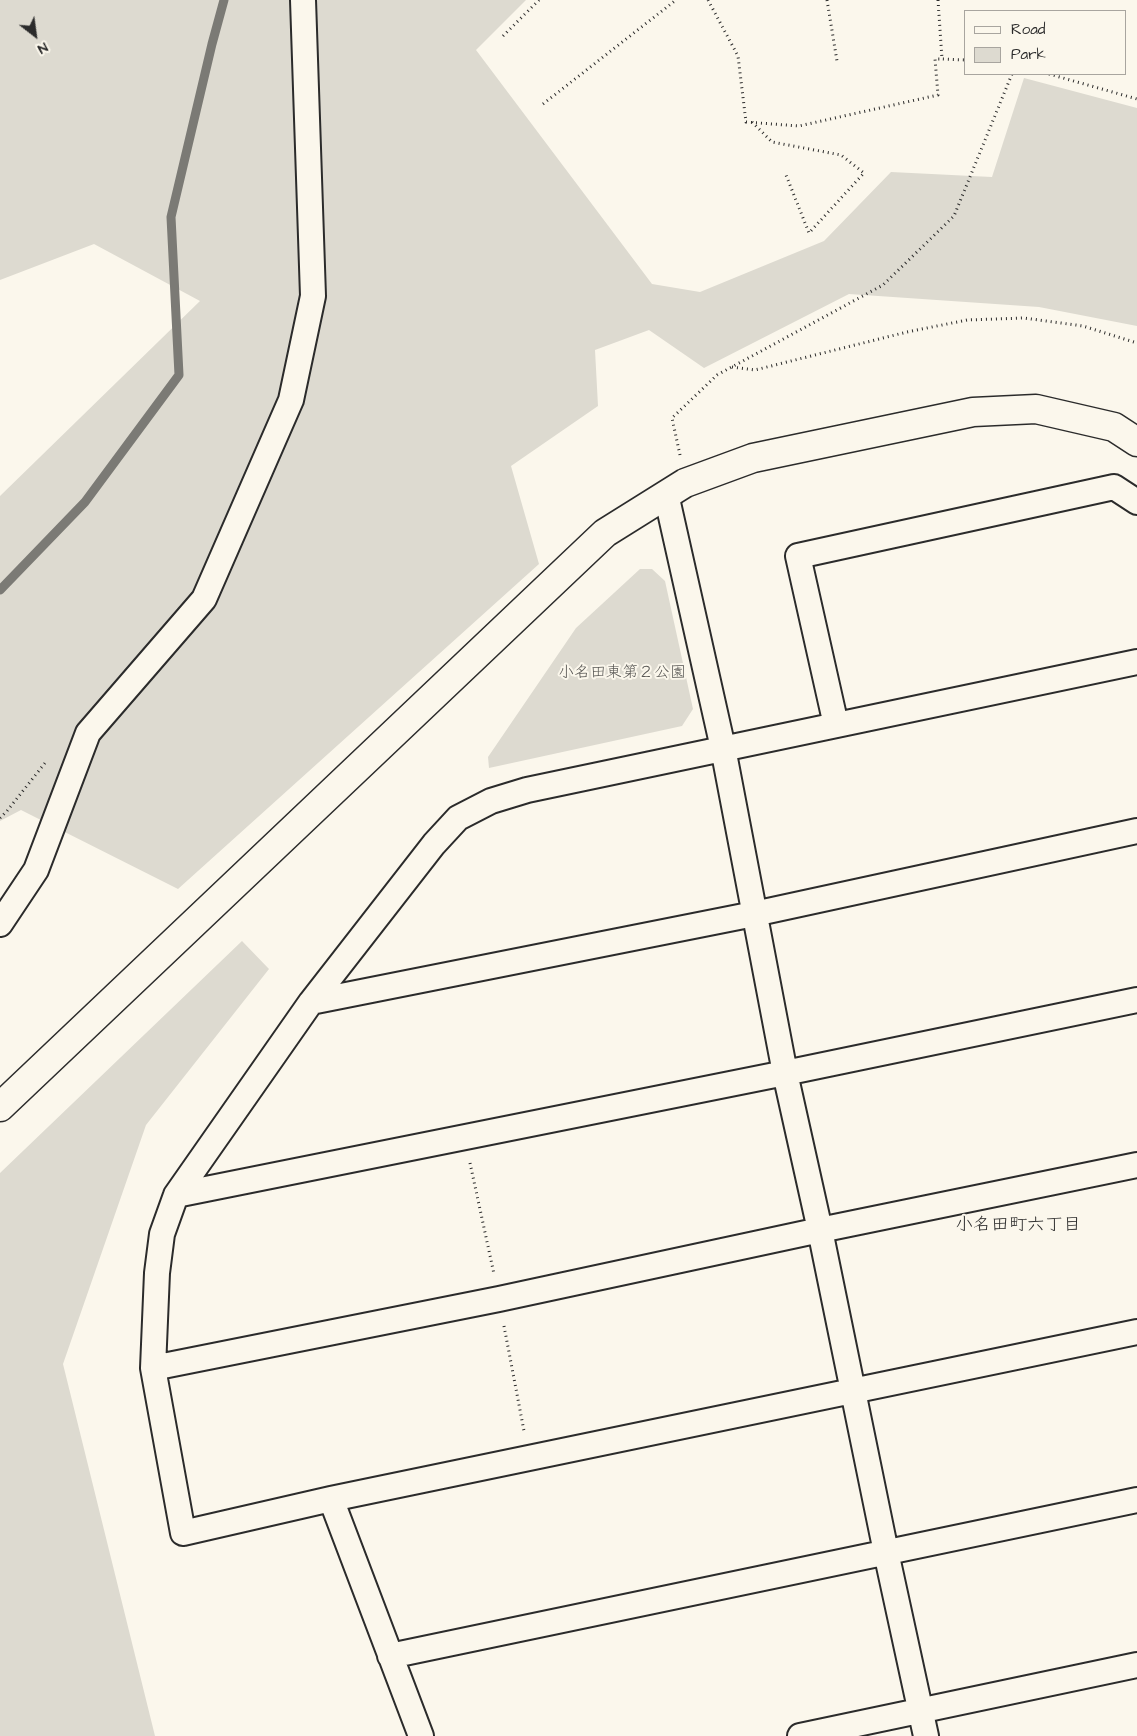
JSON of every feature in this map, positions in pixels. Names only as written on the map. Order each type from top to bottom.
[{"type":"street","points":[[0,924],[36,870],[88,733],[204,599],[291,400],[313,296],[303,0]]},
{"type":"street","points":[[0,1107],[605,533],[675,488],[753,458],[973,412],[1036,410],[1114,427],[1137,442]]},
{"type":"street","points":[[675,488],[785,1073],[820,1230],[926,1736]]},
{"type":"street","points":[[836,725],[798,556],[1114,488],[1137,502]]},
{"type":"street","points":[[1137,662],[527,790],[491,801],[458,818],[434,844],[312,1002],[176,1194],[162,1234],[157,1273],[153,1368],[183,1533],[331,1499],[1137,1332]]},
{"type":"street","points":[[312,1002],[754,914],[1137,831]]},
{"type":"street","points":[[176,1194],[785,1073],[1137,1000]]},
{"type":"street","points":[[153,1368],[490,1301],[820,1230],[1137,1165]]},
{"type":"street","points":[[331,1499],[421,1736]]},
{"type":"street","points":[[390,1656],[1137,1500]]},
{"type":"street","points":[[800,1736],[1137,1665]]},
{"type":"path","points":[[503,36],[539,0]]},
{"type":"path","points":[[542,104],[676,0]]},
{"type":"path","points":[[708,0],[738,56],[746,122],[799,126],[938,95],[935,59],[964,60]]},
{"type":"path","points":[[827,0],[837,61]]},
{"type":"path","points":[[938,0],[942,59]]},
{"type":"path","points":[[675,488],[672,418],[717,375],[883,285],[954,216],[1012,75]]},
{"type":"path","points":[[1053,75],[1137,99]]},
{"type":"path","points":[[752,122],[772,142],[842,155],[864,174],[809,233],[786,175]]},
{"type":"path","points":[[731,367],[755,370],[906,332],[967,320],[1024,318],[1083,326],[1137,343]]},
{"type":"green space","points":[[0,0],[526,0],[476,50],[652,284],[700,292],[824,241],[891,172],[992,177],[1024,78],[1137,108],[1137,326],[1039,307],[849,294],[704,368],[649,330],[595,350],[598,406],[511,466],[539,564],[178,889],[21,810],[0,821],[0,496],[200,301],[94,244],[0,280]]},
{"type":"green space","name":"小名田東第２公園","points":[[640,569],[652,569],[665,581],[693,709],[682,726],[489,768],[488,757],[576,628]]},
{"type":"green space","points":[[242,941],[269,969],[146,1125],[63,1364],[155,1736],[0,1736],[0,1173]]},
{"type":"waterway","points":[[0,590],[85,502],[179,375],[171,217],[224,0]]},
{"type":"district","name":"小名田町六丁目","points":[[1018,1226]]}]
